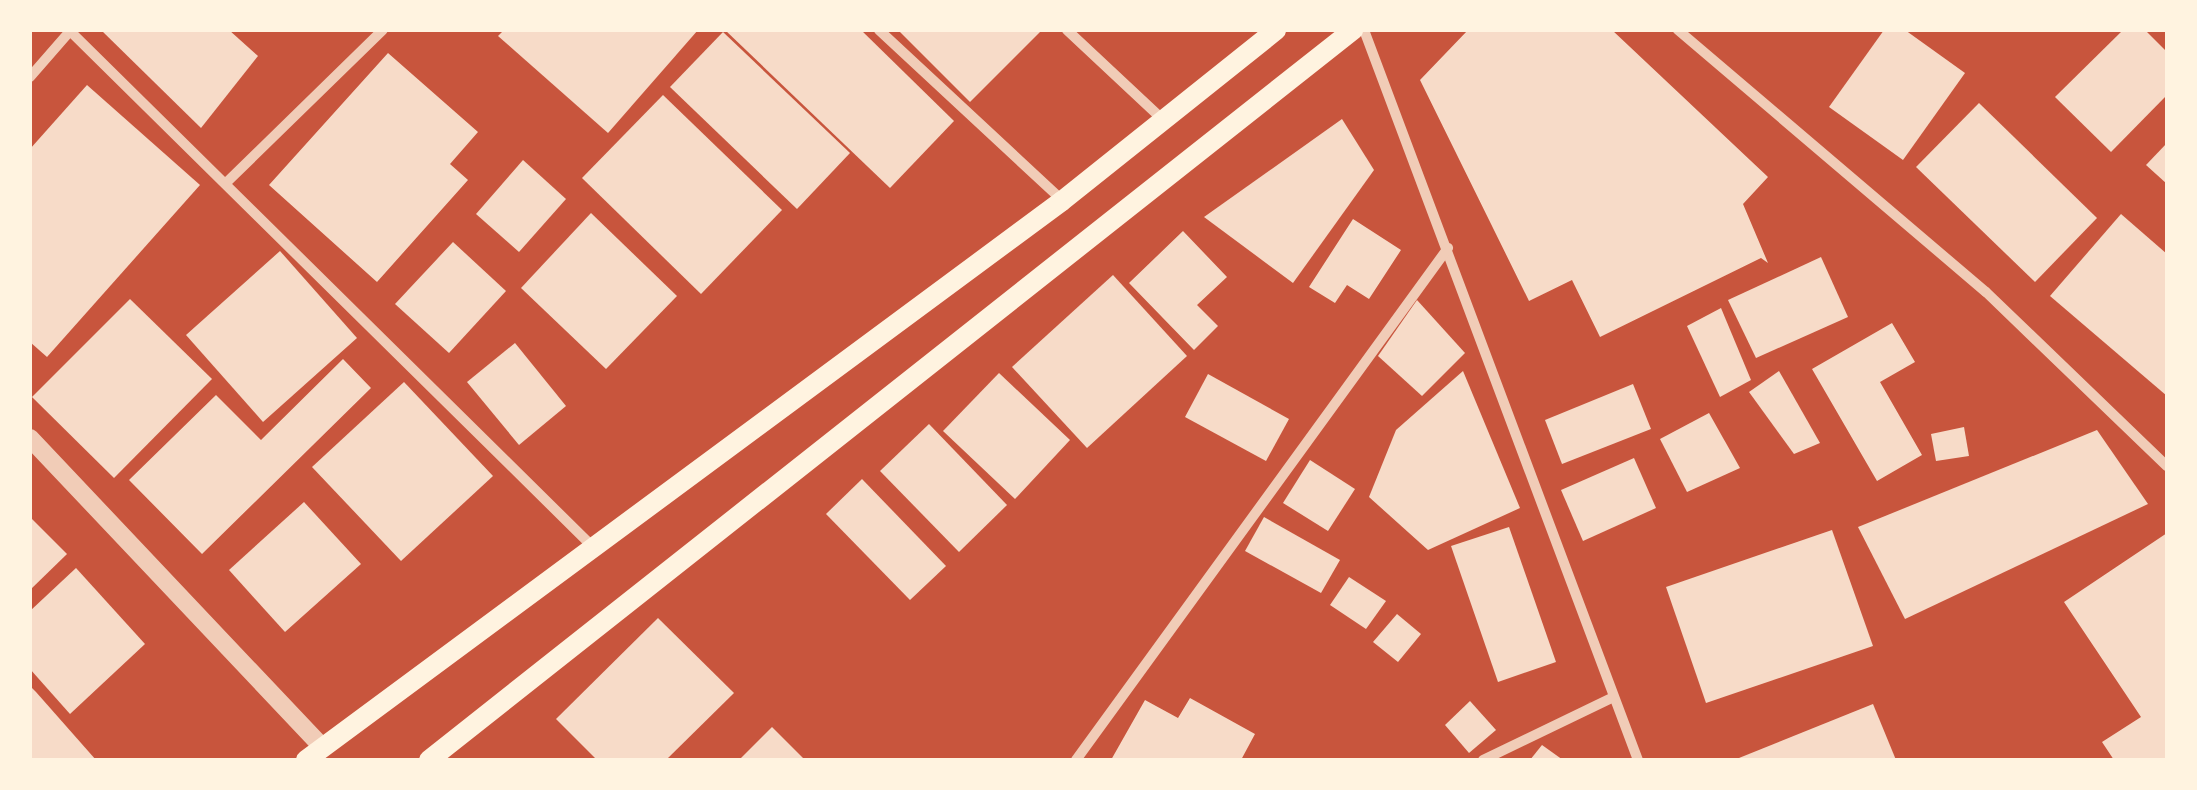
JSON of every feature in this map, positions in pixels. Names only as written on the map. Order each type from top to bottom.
[{"type":"main road","points":[[314,754],[591,545],[1062,201],[1160,117],[1276,30]]},
{"type":"main road","points":[[430,760],[1353,30]]},
{"type":"street","points":[[30,78],[70,30],[228,181],[591,545]]},
{"type":"street","points":[[228,181],[383,30]]},
{"type":"street","points":[[879,30],[1062,201]]},
{"type":"street","points":[[1067,30],[1160,117]]},
{"type":"street","points":[[1364,30],[1638,760]]},
{"type":"street","points":[[1678,30],[1986,292],[2167,466]]},
{"type":"street","points":[[1076,760],[1448,248]]},
{"type":"street","points":[[30,438],[314,754]]},
{"type":"street","points":[[1482,760],[1614,697]]},
{"type":"building","points":[[101,30],[229,30],[258,56],[201,128]]},
{"type":"building","points":[[504,30],[698,30],[608,133],[498,36]]},
{"type":"building","points":[[725,30],[861,30],[954,121],[890,188]]},
{"type":"building","points":[[898,30],[1042,30],[970,102]]},
{"type":"building","points":[[1468,30],[1612,30],[1768,177],[1743,204],[1768,263],[1761,258],[1600,337],[1572,280],[1529,301],[1420,80]]},
{"type":"building","points":[[1884,30],[1905,30],[1965,73],[1903,160],[1829,107]]},
{"type":"building","points":[[2123,30],[2145,30],[2167,52],[2167,95],[2111,152],[2055,97]]},
{"type":"building","points":[[723,32],[850,153],[797,209],[670,87]]},
{"type":"building","points":[[388,53],[478,132],[450,164],[468,180],[377,282],[269,185]]},
{"type":"building","points":[[87,85],[200,185],[47,357],[30,342],[30,149]]},
{"type":"building","points":[[663,95],[782,210],[701,294],[582,178]]},
{"type":"building","points":[[1979,103],[2097,218],[2035,282],[1916,167]]},
{"type":"building","points":[[1342,119],[1374,170],[1293,283],[1204,217]]},
{"type":"building","points":[[2167,143],[2167,184],[2146,165]]},
{"type":"building","points":[[523,160],[566,199],[519,252],[476,214]]},
{"type":"building","points":[[591,213],[677,296],[606,369],[521,288]]},
{"type":"building","points":[[2121,214],[2167,254],[2167,396],[2050,296]]},
{"type":"building","points":[[1353,219],[1401,250],[1369,299],[1347,285],[1335,303],[1309,287]]},
{"type":"building","points":[[1183,231],[1227,277],[1197,305],[1218,326],[1194,350],[1129,283]]},
{"type":"building","points":[[453,242],[506,291],[449,353],[395,304]]},
{"type":"building","points":[[280,251],[357,338],[263,422],[186,335]]},
{"type":"building","points":[[1821,257],[1848,317],[1756,358],[1728,300]]},
{"type":"building","points":[[1113,275],[1187,356],[1087,448],[1012,367]]},
{"type":"building","points":[[130,299],[212,379],[114,478],[32,397]]},
{"type":"building","points":[[1417,300],[1465,353],[1422,396],[1378,356]]},
{"type":"building","points":[[1721,308],[1751,380],[1720,397],[1687,326]]},
{"type":"building","points":[[1892,323],[1915,362],[1880,382],[1922,455],[1877,481],[1812,369]]},
{"type":"building","points":[[515,343],[566,406],[519,445],[467,382]]},
{"type":"building","points":[[343,359],[371,388],[202,554],[129,480],[216,395],[261,440]]},
{"type":"building","points":[[1463,371],[1520,508],[1428,550],[1369,497],[1396,430]]},
{"type":"building","points":[[1779,371],[1820,443],[1794,454],[1749,392]]},
{"type":"building","points":[[999,373],[1070,440],[1015,499],[943,431]]},
{"type":"building","points":[[1208,374],[1289,419],[1266,461],[1185,417]]},
{"type":"building","points":[[404,382],[493,476],[401,561],[312,467]]},
{"type":"building","points":[[1633,384],[1651,429],[1562,464],[1545,420]]},
{"type":"building","points":[[1709,413],[1740,468],[1687,492],[1660,439]]},
{"type":"building","points":[[929,424],[1007,505],[959,552],[880,471]]},
{"type":"building","points":[[1964,427],[1969,456],[1936,461],[1931,434]]},
{"type":"building","points":[[2097,430],[2148,504],[1905,619],[1858,527]]},
{"type":"building","points":[[1634,458],[1656,508],[1583,541],[1561,490]]},
{"type":"building","points":[[1310,460],[1355,489],[1328,531],[1283,503]]},
{"type":"building","points":[[862,479],[946,566],[910,600],[826,514]]},
{"type":"building","points":[[304,502],[361,564],[285,632],[229,570]]},
{"type":"building","points":[[30,517],[67,554],[30,590]]},
{"type":"building","points":[[1264,517],[1340,560],[1321,593],[1245,551]]},
{"type":"building","points":[[1509,527],[1556,662],[1498,682],[1451,546]]},
{"type":"building","points":[[1832,530],[1873,646],[1706,703],[1666,587]]},
{"type":"building","points":[[2167,533],[2167,760],[2114,760],[2102,742],[2141,717],[2064,602]]},
{"type":"building","points":[[76,568],[145,644],[70,714],[30,669],[30,611]]},
{"type":"building","points":[[1349,577],[1386,601],[1366,629],[1330,605]]},
{"type":"building","points":[[1397,614],[1421,634],[1398,662],[1373,642]]},
{"type":"building","points":[[658,618],[734,693],[666,760],[597,760],[556,719]]},
{"type":"building","points":[[30,686],[36,692],[96,760],[30,760]]},
{"type":"building","points":[[1190,698],[1255,734],[1241,760],[1111,760],[1145,700],[1178,718]]},
{"type":"building","points":[[1470,701],[1496,730],[1469,753],[1445,725]]},
{"type":"building","points":[[1873,704],[1896,760],[1734,760]]},
{"type":"building","points":[[772,727],[805,760],[739,760]]},
{"type":"building","points":[[1542,745],[1563,760],[1530,760]]}]
